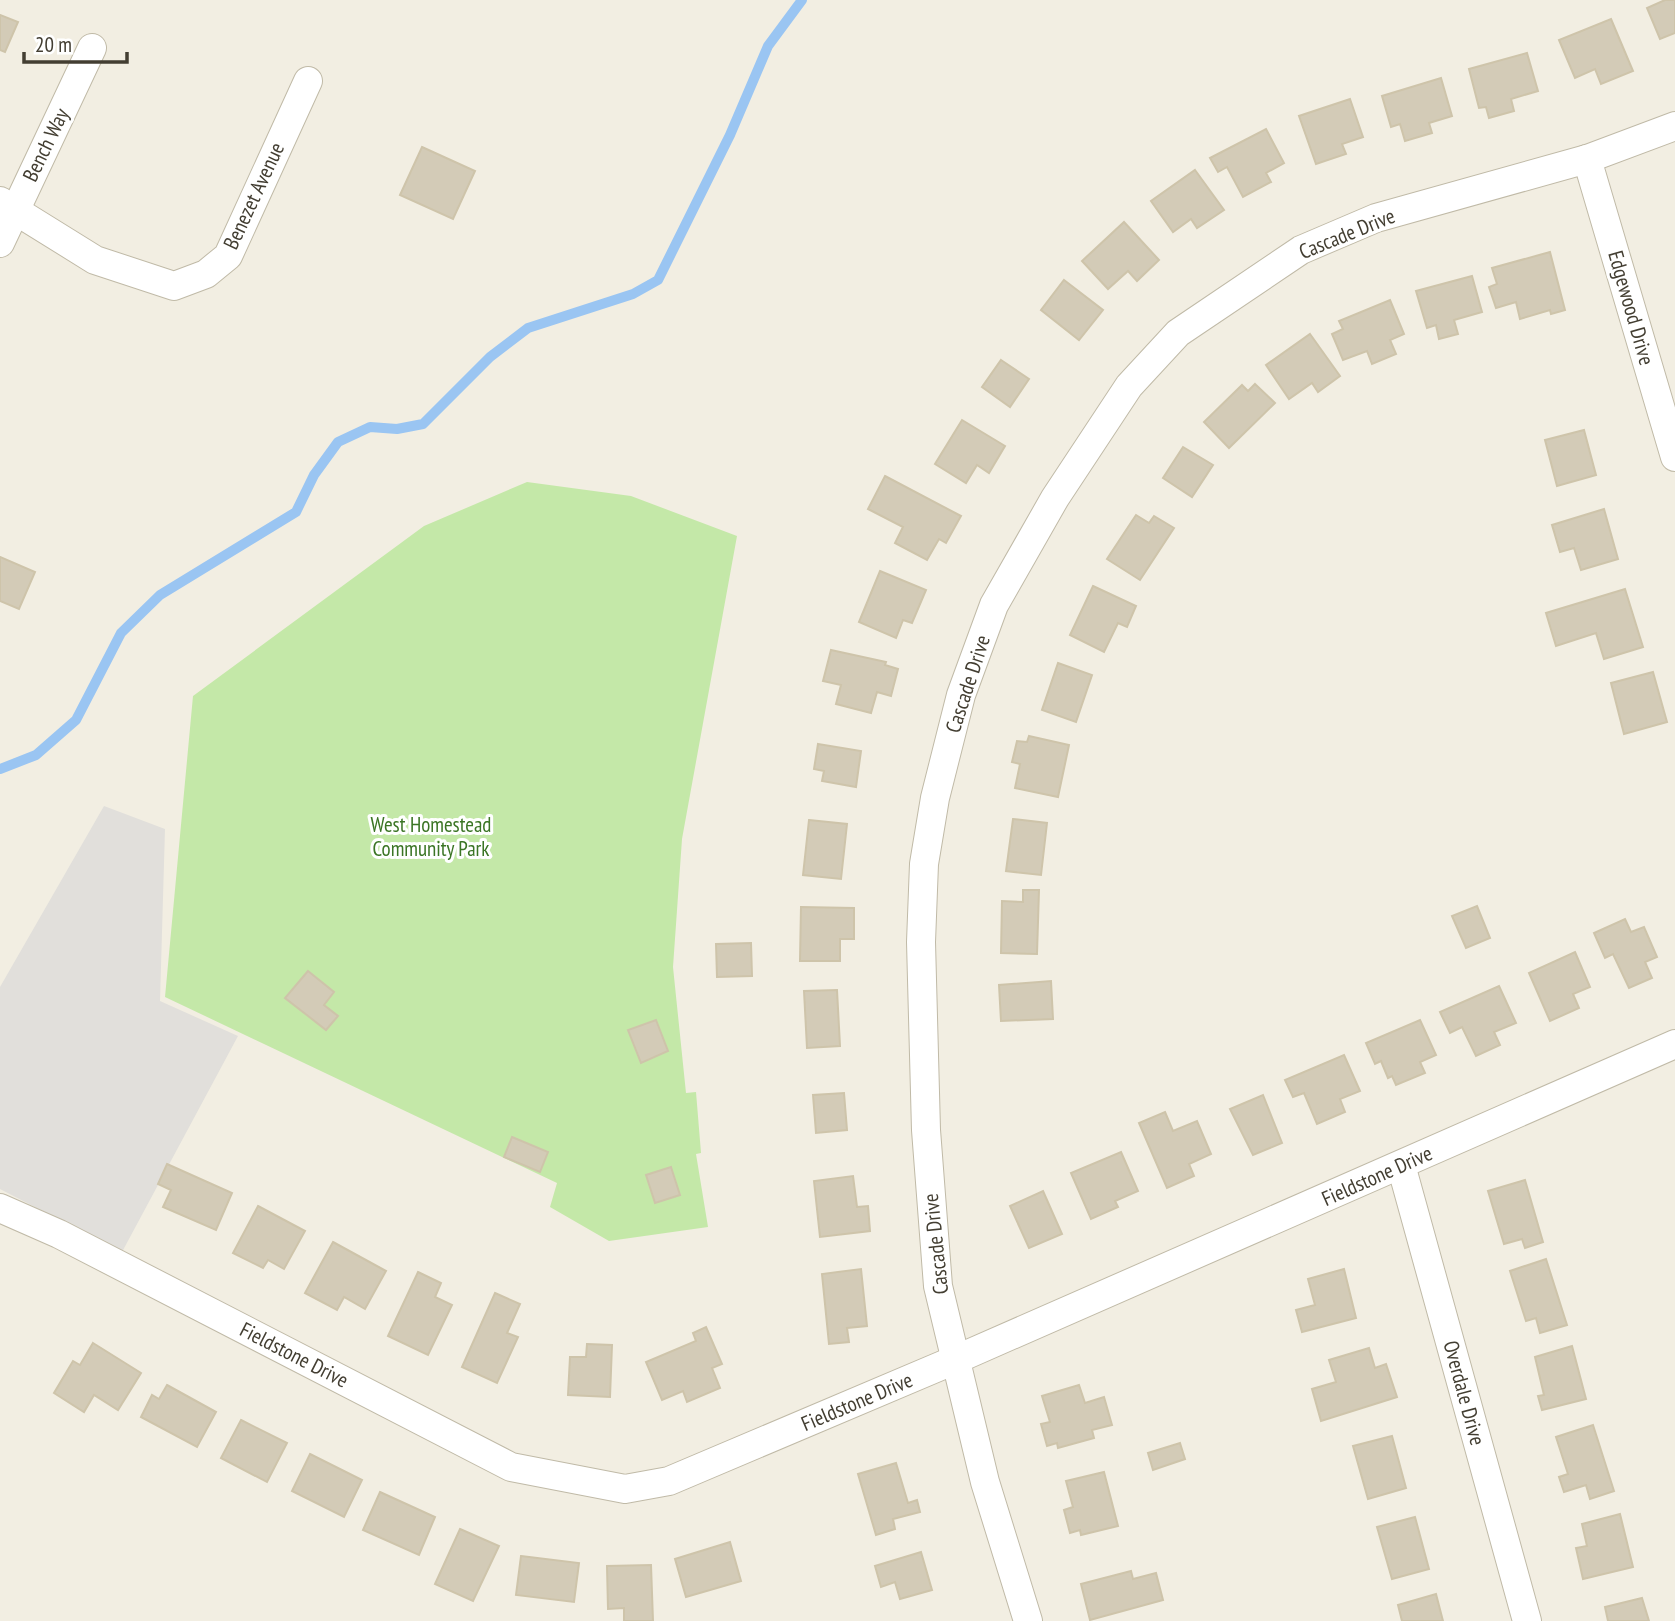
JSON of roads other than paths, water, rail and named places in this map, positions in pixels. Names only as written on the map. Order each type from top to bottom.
[{"type":"street","name":"Bench Way","points":[[0,243],[8,205],[92,48]]},
{"type":"street","name":"Benezet Avenue","points":[[8,205],[95,260],[174,286],[206,274],[228,256],[307,81]]},
{"type":"street","name":"Cascade Drive","points":[[1028,1621],[985,1482],[938,1286],[926,1130],[921,942],[924,864],[935,798],[961,695],[995,605],[1055,498],[1129,386],[1178,333],[1301,250],[1376,218],[1587,159],[1675,126]]},
{"type":"street","name":"Edgewood Drive","points":[[1587,159],[1675,457]]},
{"type":"street","name":"Fieldstone Drive","points":[[0,1208],[511,1467],[625,1489],[669,1481],[957,1359],[1675,1044]]},
{"type":"street","name":"Overdale Drive","points":[[1401,1165],[1527,1621]]},
{"type":"waterway","points":[[0,769],[36,755],[76,720],[121,633],[160,595],[296,512],[314,475],[338,442],[370,427],[397,429],[423,424],[490,357],[528,328],[633,294],[658,280],[730,135],[768,46],[802,0]]},
{"type":"park label","name":"West Homestead Community Park","points":[[431,837]]}]
